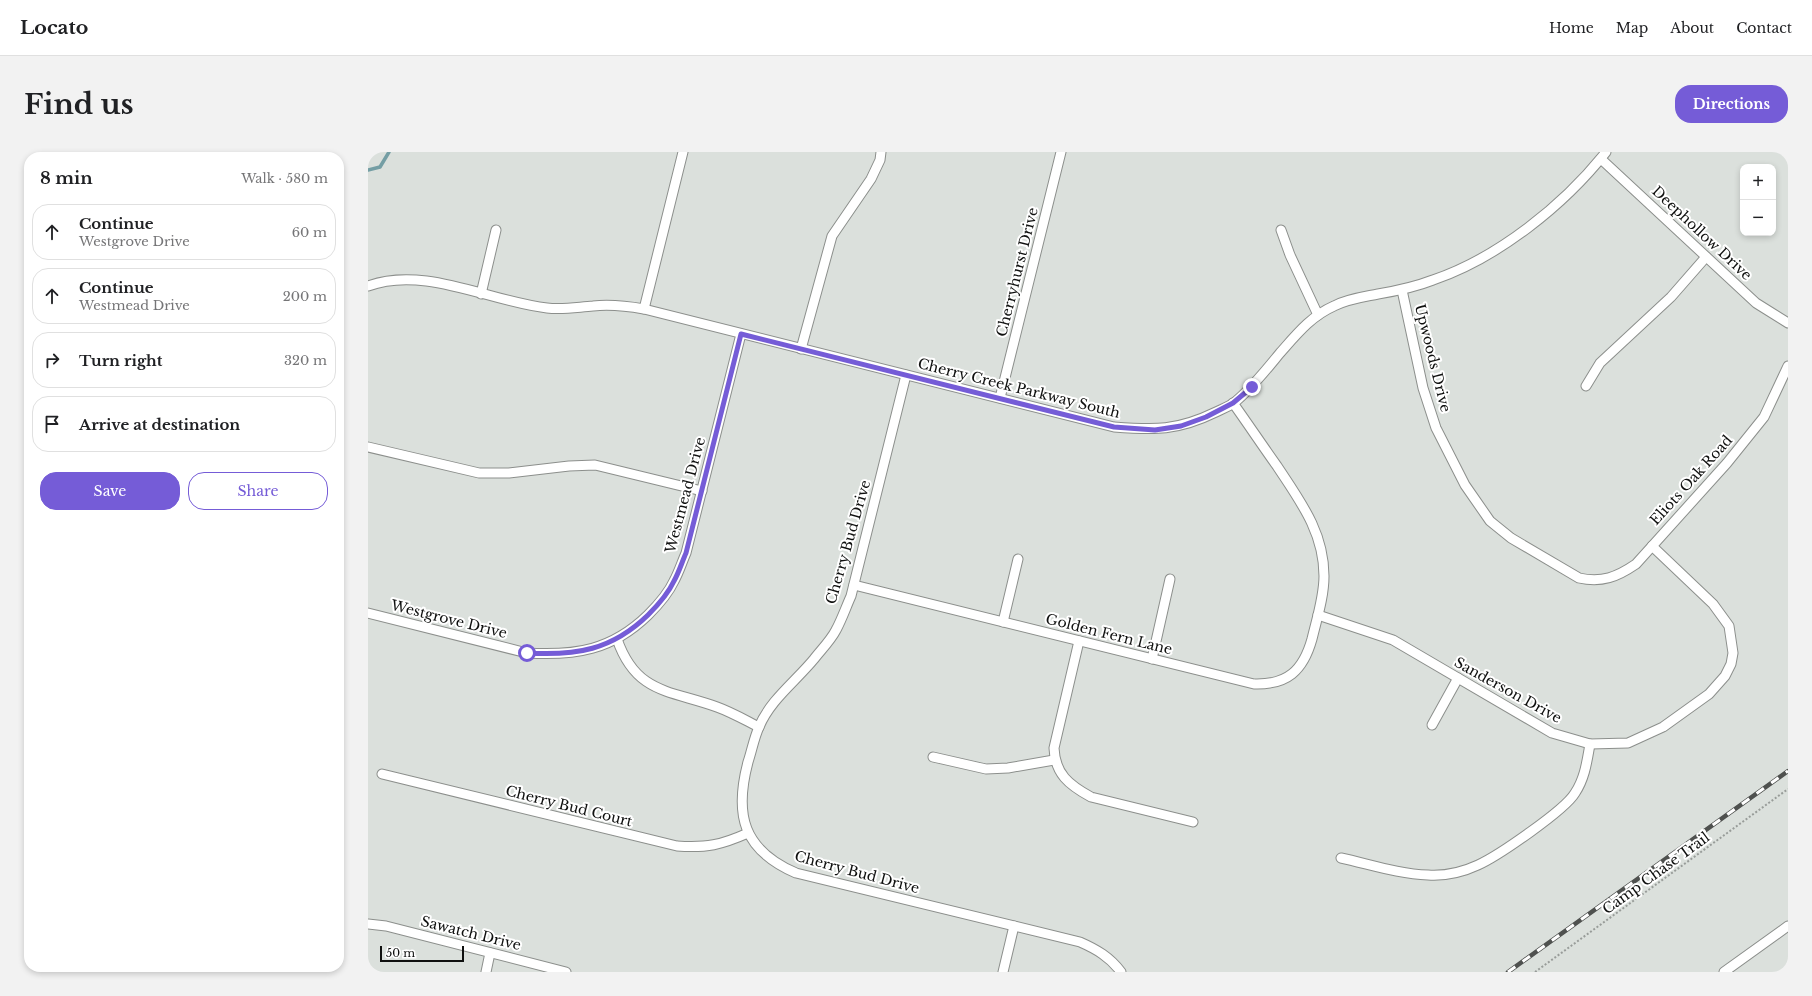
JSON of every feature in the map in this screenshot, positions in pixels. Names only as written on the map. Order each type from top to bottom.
[{"type":"street","points":[[644,309],[683,152]]},
{"type":"street","points":[[801,349],[832,236],[871,179],[880,160],[881,152]]},
{"type":"street","name":"Cherryhurst Drive","points":[[1000,398],[1061,152]]},
{"type":"street","name":"Cherry Creek Parkway South","points":[[368,286],[376,283],[400,280],[428,281],[548,308],[572,309],[617,305],[644,309],[1114,427],[1155,430],[1181,426],[1206,417],[1233,403],[1252,387],[1302,328],[1318,315],[1335,305],[1354,299],[1402,290],[1434,280],[1466,266],[1498,248],[1542,216],[1582,179],[1603,155]]},
{"type":"street","name":"Deephollow Drive","points":[[1603,155],[1706,257],[1756,303],[1788,323]]},
{"type":"street","points":[[481,294],[496,230]]},
{"type":"street","points":[[1281,230],[1290,255],[1318,315]]},
{"type":"street","points":[[1586,386],[1600,363],[1671,297],[1706,257]]},
{"type":"street","name":"Upwoods Drive","points":[[1402,290],[1423,388],[1436,428],[1465,485],[1490,521],[1511,538],[1579,578],[1587,580]]},
{"type":"street","name":"Westmead Drive","points":[[617,639],[639,623],[660,603],[674,582],[686,553],[741,334]]},
{"type":"street","name":"Eliots Oak Road","points":[[1587,580],[1605,580],[1620,575],[1636,564],[1727,463],[1764,417],[1788,366]]},
{"type":"street","name":"Cherry Bud Drive","points":[[906,375],[851,596],[836,631],[768,712],[759,727],[742,788],[742,811],[748,833],[756,846],[768,857],[779,865],[796,873],[1014,926],[1091,947],[1103,954],[1116,965],[1121,972]]},
{"type":"street","name":"Golden Fern Lane","points":[[854,585],[1254,684],[1270,685],[1286,679],[1306,656],[1322,598],[1324,577],[1323,557],[1319,538],[1302,504],[1233,403]]},
{"type":"street","points":[[368,447],[479,473],[509,473],[569,466],[595,465],[702,490]]},
{"type":"street","name":"Sanderson Drive","points":[[1318,615],[1393,640],[1552,733],[1590,744],[1628,743],[1663,727],[1709,694],[1725,676],[1731,664],[1733,653],[1729,626],[1713,604],[1652,546]]},
{"type":"street","points":[[1003,622],[1018,559]]},
{"type":"street","points":[[1152,659],[1170,579]]},
{"type":"street","name":"Westgrove Drive","points":[[368,613],[527,653],[573,653],[598,647],[617,639]]},
{"type":"street","points":[[617,639],[626,661],[644,681],[655,688],[718,707],[759,727]]},
{"type":"street","points":[[1079,641],[1054,748],[1054,760],[1057,768],[1065,779],[1077,790],[1091,796],[1193,822]]},
{"type":"street","points":[[1432,725],[1458,678]]},
{"type":"street","points":[[1341,858],[1428,876],[1453,874],[1477,866],[1497,854],[1561,808],[1574,795],[1583,779],[1590,744]]},
{"type":"street","points":[[932,757],[986,769],[1008,768],[1054,760]]},
{"type":"street","name":"Cherry Bud Court","points":[[382,774],[677,846],[701,848],[724,843],[748,833]]},
{"type":"street","name":"Sawatch Drive","points":[[368,924],[386,926],[566,972]]},
{"type":"street","points":[[1003,972],[1014,926]]},
{"type":"street","points":[[1724,972],[1788,926]]},
{"type":"street","points":[[486,972],[490,953]]},
{"type":"path","name":"Camp Chase Trail","points":[[1535,972],[1788,789]]},
{"type":"waterway","points":[[368,170],[380,167],[389,152]]},
{"type":"railway","points":[[1508,972],[1788,771]]},
{"type":"route","points":[[527,653],[573,653],[598,647],[617,639],[639,623],[660,603],[674,582],[686,553],[741,334],[1114,427],[1155,430],[1181,426],[1206,417],[1233,403],[1252,387]]}]
